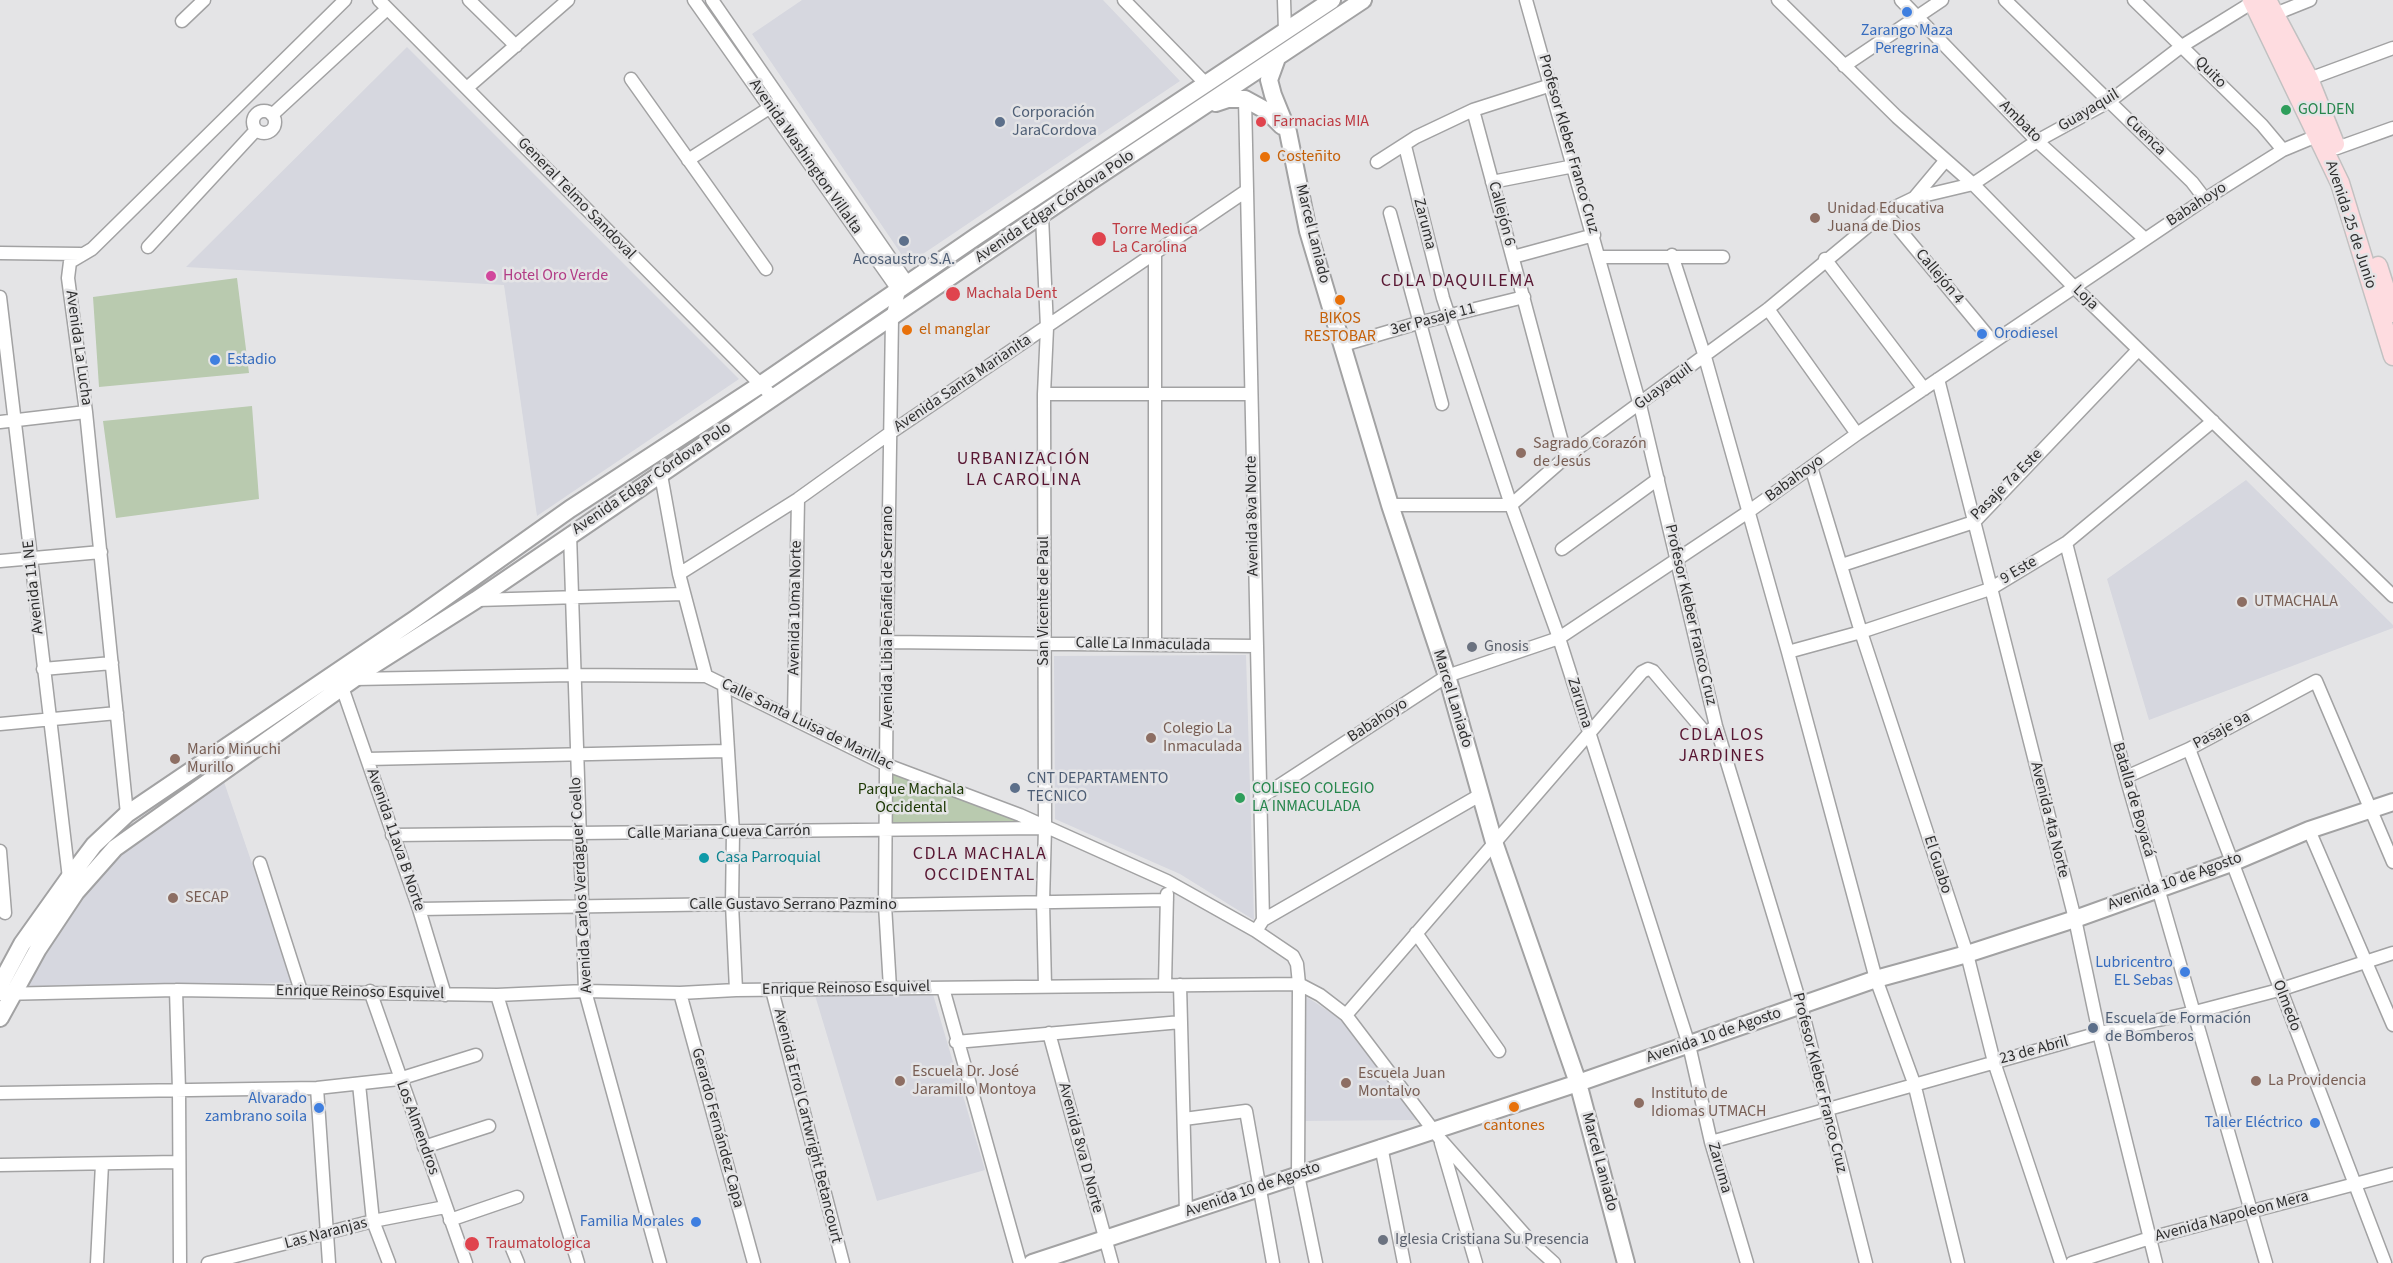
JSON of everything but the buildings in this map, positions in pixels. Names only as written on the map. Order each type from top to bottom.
[{"type":"main road","name":"Avenida Edgar Córdova Polo","points":[[4,991],[76,892],[116,848],[347,683],[661,476],[698,447],[1363,0]]},
{"type":"main road","name":"Avenida Edgar Córdova Polo","points":[[0,1018],[4,991],[27,938],[94,845],[127,814],[416,619],[570,509],[759,385],[986,230],[1208,85],[1325,1]]},
{"type":"main road","name":"Avenida 25 de Junio","points":[[2262,4],[2309,79],[2355,194],[2393,313]]},
{"type":"main road","name":"Avenida 25 de Junio","points":[[2262,4],[2340,183],[2393,356]]},
{"type":"main road","name":"Marcel Laniado","points":[[1278,57],[1269,80],[1272,95],[1288,132],[1308,231],[1390,505],[1447,676],[1494,842],[1578,1083],[1626,1263]]},
{"type":"main road","points":[[1206,106],[1228,99],[1245,99],[1267,111],[1288,132]]},
{"type":"main road","name":"Avenida 10 de Agosto","points":[[1032,1263],[1381,1146],[1437,1133],[1876,979],[1967,954],[2075,918],[2234,862],[2309,830],[2393,802]]},
{"type":"street","points":[[182,21],[204,0]]},
{"type":"street","name":"Avenida La Lucha","points":[[127,814],[87,412],[68,278],[70,262],[80,254],[92,249],[345,0]]},
{"type":"street","points":[[469,0],[516,46]]},
{"type":"street","points":[[468,87],[568,0]]},
{"type":"street","name":"Avenida Washington Villalta","points":[[694,0],[903,288]]},
{"type":"street","name":"Avenida Washington Villalta","points":[[712,0],[783,99],[903,288]]},
{"type":"street","points":[[1124,0],[1208,85]]},
{"type":"street","points":[[1284,0],[1285,31]]},
{"type":"street","name":"Profesor Kleber Franco Cruz","points":[[1526,0],[1640,405],[1716,726],[1801,1006],[1825,1109],[1866,1263]]},
{"type":"street","name":"Loja","points":[[1778,0],[1844,66],[1945,161],[1973,184],[2073,287],[2393,596]]},
{"type":"street","name":"Ambato","points":[[1901,0],[2037,141],[2145,239]]},
{"type":"street","points":[[1844,66],[1942,0]]},
{"type":"street","name":"Cuenca","points":[[2005,0],[2192,182],[2205,198]]},
{"type":"street","name":"Quito","points":[[2133,0],[2262,125],[2283,150]]},
{"type":"street","name":"Guayaquil","points":[[1510,505],[1566,456],[1640,405],[1768,309],[1884,212],[1914,198],[1973,184],[2037,141],[2110,101],[2182,46],[2262,4],[2310,0]]},
{"type":"street","points":[[148,247],[256,130],[253,122],[256,114],[264,111],[272,115],[383,4]]},
{"type":"street","name":"General Telmo Sandoval","points":[[383,4],[468,87],[560,184],[774,398]]},
{"type":"street","points":[[2309,79],[2393,48]]},
{"type":"street","points":[[631,79],[766,269]]},
{"type":"street","points":[[1377,162],[1416,137],[1473,110],[1551,85]]},
{"type":"street","points":[[688,160],[783,99]]},
{"type":"street","name":"Avenida 8va Norte","points":[[1245,99],[1255,646],[1263,920]]},
{"type":"street","name":"Callejón 6","points":[[1473,110],[1566,456]]},
{"type":"street","points":[[2337,148],[2393,128]]},
{"type":"street","name":"Babahoyo","points":[[1260,798],[1447,676],[1559,638],[1748,512],[1857,434],[2205,198],[2283,150],[2319,135]]},
{"type":"street","name":"Zaruma","points":[[1405,146],[1449,315],[1510,505],[1559,638],[1689,1045],[1711,1143],[1747,1263]]},
{"type":"street","name":"Guayaquil","points":[[1914,198],[1945,161]]},
{"type":"street","points":[[1492,182],[1574,166]]},
{"type":"street","name":"Avenida Santa Marianita","points":[[679,574],[798,499],[890,433],[1246,191]]},
{"type":"street","name":"Callejón 4","points":[[1884,212],[1993,342]]},
{"type":"street","points":[[1390,213],[1442,405]]},
{"type":"street","name":"San Vicente de Paul","points":[[1042,216],[1047,328],[1044,394],[1045,828],[1043,902],[1045,986]]},
{"type":"street","points":[[1513,256],[1594,235]]},
{"type":"street","points":[[0,253],[80,254]]},
{"type":"street","points":[[1155,253],[1155,644]]},
{"type":"street","points":[[1600,257],[1672,255],[1723,257]]},
{"type":"street","points":[[1672,255],[1705,357],[1788,652],[1876,979],[1914,1083],[1958,1263]]},
{"type":"street","points":[[1825,259],[1924,389]]},
{"type":"street","points":[[892,318],[903,288]]},
{"type":"street","name":"Avenida 11 NE","points":[[0,297],[69,878]]},
{"type":"street","name":"3er Pasaje 11","points":[[1343,345],[1449,315],[1524,297]]},
{"type":"street","points":[[1768,309],[1857,434]]},
{"type":"street","name":"Avenida Libia Peñafiel de Serrano","points":[[890,988],[885,905],[892,318]]},
{"type":"street","name":"Pasaje 7a Este","points":[[1842,564],[1974,522],[2138,350]]},
{"type":"street","name":"Avenida 4ta Norte","points":[[1938,379],[2075,918],[2099,1033],[2156,1263]]},
{"type":"street","points":[[1044,394],[1250,393]]},
{"type":"street","points":[[0,422],[16,422],[87,412]]},
{"type":"street","name":"9 Este","points":[[1788,652],[1861,632],[1990,589],[2066,543],[2213,421]]},
{"type":"street","name":"El Guabo","points":[[1811,468],[1861,632],[1967,954],[1994,1062],[2061,1263]]},
{"type":"street","name":"Calle Santa Luisa de Marillac","points":[[661,476],[679,574],[706,676],[887,765],[1045,828],[1167,881],[1256,931],[1293,956],[1299,984],[1298,1175],[1316,1263]]},
{"type":"street","points":[[1562,549],[1658,479]]},
{"type":"street","name":"Avenida 10ma Norte","points":[[794,718],[798,499]]},
{"type":"street","points":[[1390,505],[1510,505]]},
{"type":"street","name":"Avenida Carlos Verdaguer Coello","points":[[570,534],[570,597],[581,834],[581,908],[585,991],[660,1263]]},
{"type":"street","name":"Batalla de Boyacá","points":[[2066,543],[2126,777],[2266,1263]]},
{"type":"street","points":[[0,561],[101,552]]},
{"type":"street","points":[[476,600],[684,594]]},
{"type":"street","name":"Calle La Inmaculada","points":[[887,642],[1255,646]]},
{"type":"street","points":[[43,669],[112,663]]},
{"type":"street","points":[[1346,1015],[1642,672],[1648,669],[1653,671],[1703,730],[1707,732],[1716,726]]},
{"type":"street","points":[[347,683],[573,675],[706,676]]},
{"type":"street","name":"Pasaje 9a","points":[[2126,777],[2189,749],[2316,681],[2371,809]]},
{"type":"street","name":"Avenida 11ava B Norte","points":[[347,683],[368,759],[419,909],[445,995]]},
{"type":"street","points":[[724,685],[726,751],[733,832],[732,904],[736,990]]},
{"type":"street","points":[[0,724],[117,713]]},
{"type":"street","name":"Olmedo","points":[[2189,749],[2385,1263]]},
{"type":"street","points":[[368,759],[726,751]]},
{"type":"street","points":[[1256,931],[1263,920],[1480,795]]},
{"type":"street","points":[[2371,809],[2393,862]]},
{"type":"street","name":"Calle Mariana Cueva Carrón","points":[[392,835],[1045,828]]},
{"type":"street","points":[[2309,830],[2364,963],[2393,1025]]},
{"type":"street","points":[[0,851],[5,913]]},
{"type":"street","points":[[260,863],[301,991]]},
{"type":"street","points":[[1165,985],[1167,881]]},
{"type":"street","name":"Calle Gustavo Serrano Pazmino","points":[[419,909],[1167,900]]},
{"type":"street","points":[[1416,933],[1499,1051]]},
{"type":"street","name":"23 de Abril","points":[[1711,1143],[1914,1083],[2099,1033],[2195,1012],[2279,990],[2393,953]]},
{"type":"street","name":"Enrique Reinoso Esquivel","points":[[4,991],[370,991],[497,995],[585,991],[680,993],[736,990],[1299,984],[1320,994],[1346,1015],[1437,1133],[1532,1243],[1554,1263]]},
{"type":"street","points":[[1180,985],[1186,1213]]},
{"type":"street","points":[[943,988],[956,1042],[1020,1263]]},
{"type":"street","points":[[176,990],[180,1090],[178,1162],[180,1263]]},
{"type":"street","name":"Avenida Errol Cartwright Betancourt","points":[[772,990],[843,1263]]},
{"type":"street","name":"Los Almendros","points":[[370,991],[399,1079],[466,1263]]},
{"type":"street","name":"Gerardo Fernández Capa","points":[[680,993],[754,1263]]},
{"type":"street","points":[[497,995],[578,1263]]},
{"type":"street","points":[[956,1042],[1181,1022]]},
{"type":"street","name":"Avenida 8va D Norte","points":[[1049,1033],[1112,1263]]},
{"type":"street","points":[[0,1092],[317,1088],[399,1079],[476,1055]]},
{"type":"street","points":[[359,1084],[373,1221],[388,1263]]},
{"type":"street","points":[[317,1088],[329,1263]]},
{"type":"street","points":[[1184,1119],[1246,1111],[1273,1263]]},
{"type":"street","points":[[424,1147],[489,1126]]},
{"type":"street","points":[[1437,1133],[1476,1263]]},
{"type":"street","points":[[1381,1146],[1404,1263]]},
{"type":"street","points":[[0,1165],[178,1162]]},
{"type":"street","points":[[97,1263],[102,1164]]},
{"type":"street","name":"Avenida Napoleon Mera","points":[[2072,1263],[2150,1238],[2393,1174]]},
{"type":"street","points":[[450,1220],[517,1197]]},
{"type":"street","name":"Las Naranjas","points":[[208,1263],[327,1235],[373,1221],[445,1207]]},
{"type":"street","points":[[511,1246],[518,1263]]},
{"type":"shaded area","points":[[802,0],[1103,0],[1180,81],[908,264],[752,34]]},
{"type":"shaded area","name":"Hotel Oro Verde","points":[[407,47],[739,379],[537,516],[504,285],[186,267]]},
{"type":"shaded area","name":"UTMACHALA","points":[[2246,480],[2393,625],[2393,628],[2149,720],[2107,579]]},
{"type":"shaded area","name":"Colegio La Inmaculada","points":[[1246,655],[1254,920],[1180,874],[1055,819],[1054,656]]},
{"type":"shaded area","name":"SECAP","points":[[223,779],[293,983],[26,987],[47,945],[120,851]]},
{"type":"shaded area","name":"Escuela Dr. José Jaramillo Montoya","points":[[932,991],[985,1170],[877,1201],[814,992]]},
{"type":"shaded area","name":"Escuela Juan Montalvo","points":[[1299,992],[1336,1016],[1366,1045],[1421,1120],[1299,1121]]},
{"type":"green space","points":[[237,278],[249,373],[99,387],[93,297]]},
{"type":"green space","points":[[252,406],[259,499],[116,518],[103,421]]},
{"type":"green space","name":"Parque Machala Occidental","points":[[884,757],[1042,824],[885,826]]},
{"type":"place","name":"Zarango Maza Peregrina","points":[[1907,12]]},
{"type":"place","name":"GOLDEN","points":[[2286,110]]},
{"type":"place","name":"Corporación JaraCordova","points":[[1000,122]]},
{"type":"place","name":"Farmacias MIA","points":[[1261,122]]},
{"type":"place","name":"Costeñito","points":[[1265,157]]},
{"type":"place","name":"Unidad Educativa Juana de Dios","points":[[1815,218]]},
{"type":"place","name":"Torre Medica La Carolina","points":[[1099,239]]},
{"type":"place","name":"Acosaustro S.A.","points":[[904,241]]},
{"type":"place","name":"Hotel Oro Verde","points":[[491,276]]},
{"type":"place","name":"Machala Dent","points":[[953,294]]},
{"type":"place","name":"BIKOS RESTOBAR","points":[[1340,300]]},
{"type":"place","name":"el manglar","points":[[907,330]]},
{"type":"place","name":"Orodiesel","points":[[1982,334]]},
{"type":"place","name":"Estadio","points":[[215,360]]},
{"type":"place","name":"Sagrado Corazón de Jesús","points":[[1521,453]]},
{"type":"place","name":"UTMACHALA","points":[[2242,602]]},
{"type":"place","name":"Gnosis","points":[[1472,647]]},
{"type":"place","name":"Colegio La Inmaculada","points":[[1151,738]]},
{"type":"place","name":"Mario Minuchi Murillo","points":[[175,759]]},
{"type":"place","name":"CNT DEPARTAMENTO TECNICO","points":[[1015,788]]},
{"type":"place","name":"COLISEO COLEGIO LA INMACULADA","points":[[1240,798]]},
{"type":"place","name":"Casa Parroquial","points":[[704,858]]},
{"type":"place","name":"SECAP","points":[[173,898]]},
{"type":"place","name":"Lubricentro EL Sebas","points":[[2185,972]]},
{"type":"place","name":"Escuela de Formación de Bomberos","points":[[2093,1028]]},
{"type":"place","name":"Escuela Dr. José Jaramillo Montoya","points":[[900,1081]]},
{"type":"place","name":"La Providencia","points":[[2256,1081]]},
{"type":"place","name":"Escuela Juan Montalvo","points":[[1346,1083]]},
{"type":"place","name":"Instituto de Idiomas UTMACH","points":[[1639,1103]]},
{"type":"place","name":"cantones","points":[[1514,1107]]},
{"type":"place","name":"Alvarado zambrano soila","points":[[319,1108]]},
{"type":"place","name":"Taller Eléctrico","points":[[2315,1123]]},
{"type":"place","name":"Familia Morales","points":[[696,1222]]},
{"type":"place","name":"Iglesia Cristiana Su Presencia","points":[[1383,1240]]},
{"type":"place","name":"Traumatologica","points":[[472,1244]]},
{"type":"district","name":"CDLA DAQUILEMA","points":[[1458,282]]},
{"type":"district","name":"URBANIZACIÓN LA CAROLINA","points":[[1024,470]]},
{"type":"district","name":"CDLA LOS JARDINES","points":[[1722,746]]},
{"type":"district","name":"CDLA MACHALA OCCIDENTAL","points":[[980,865]]}]
